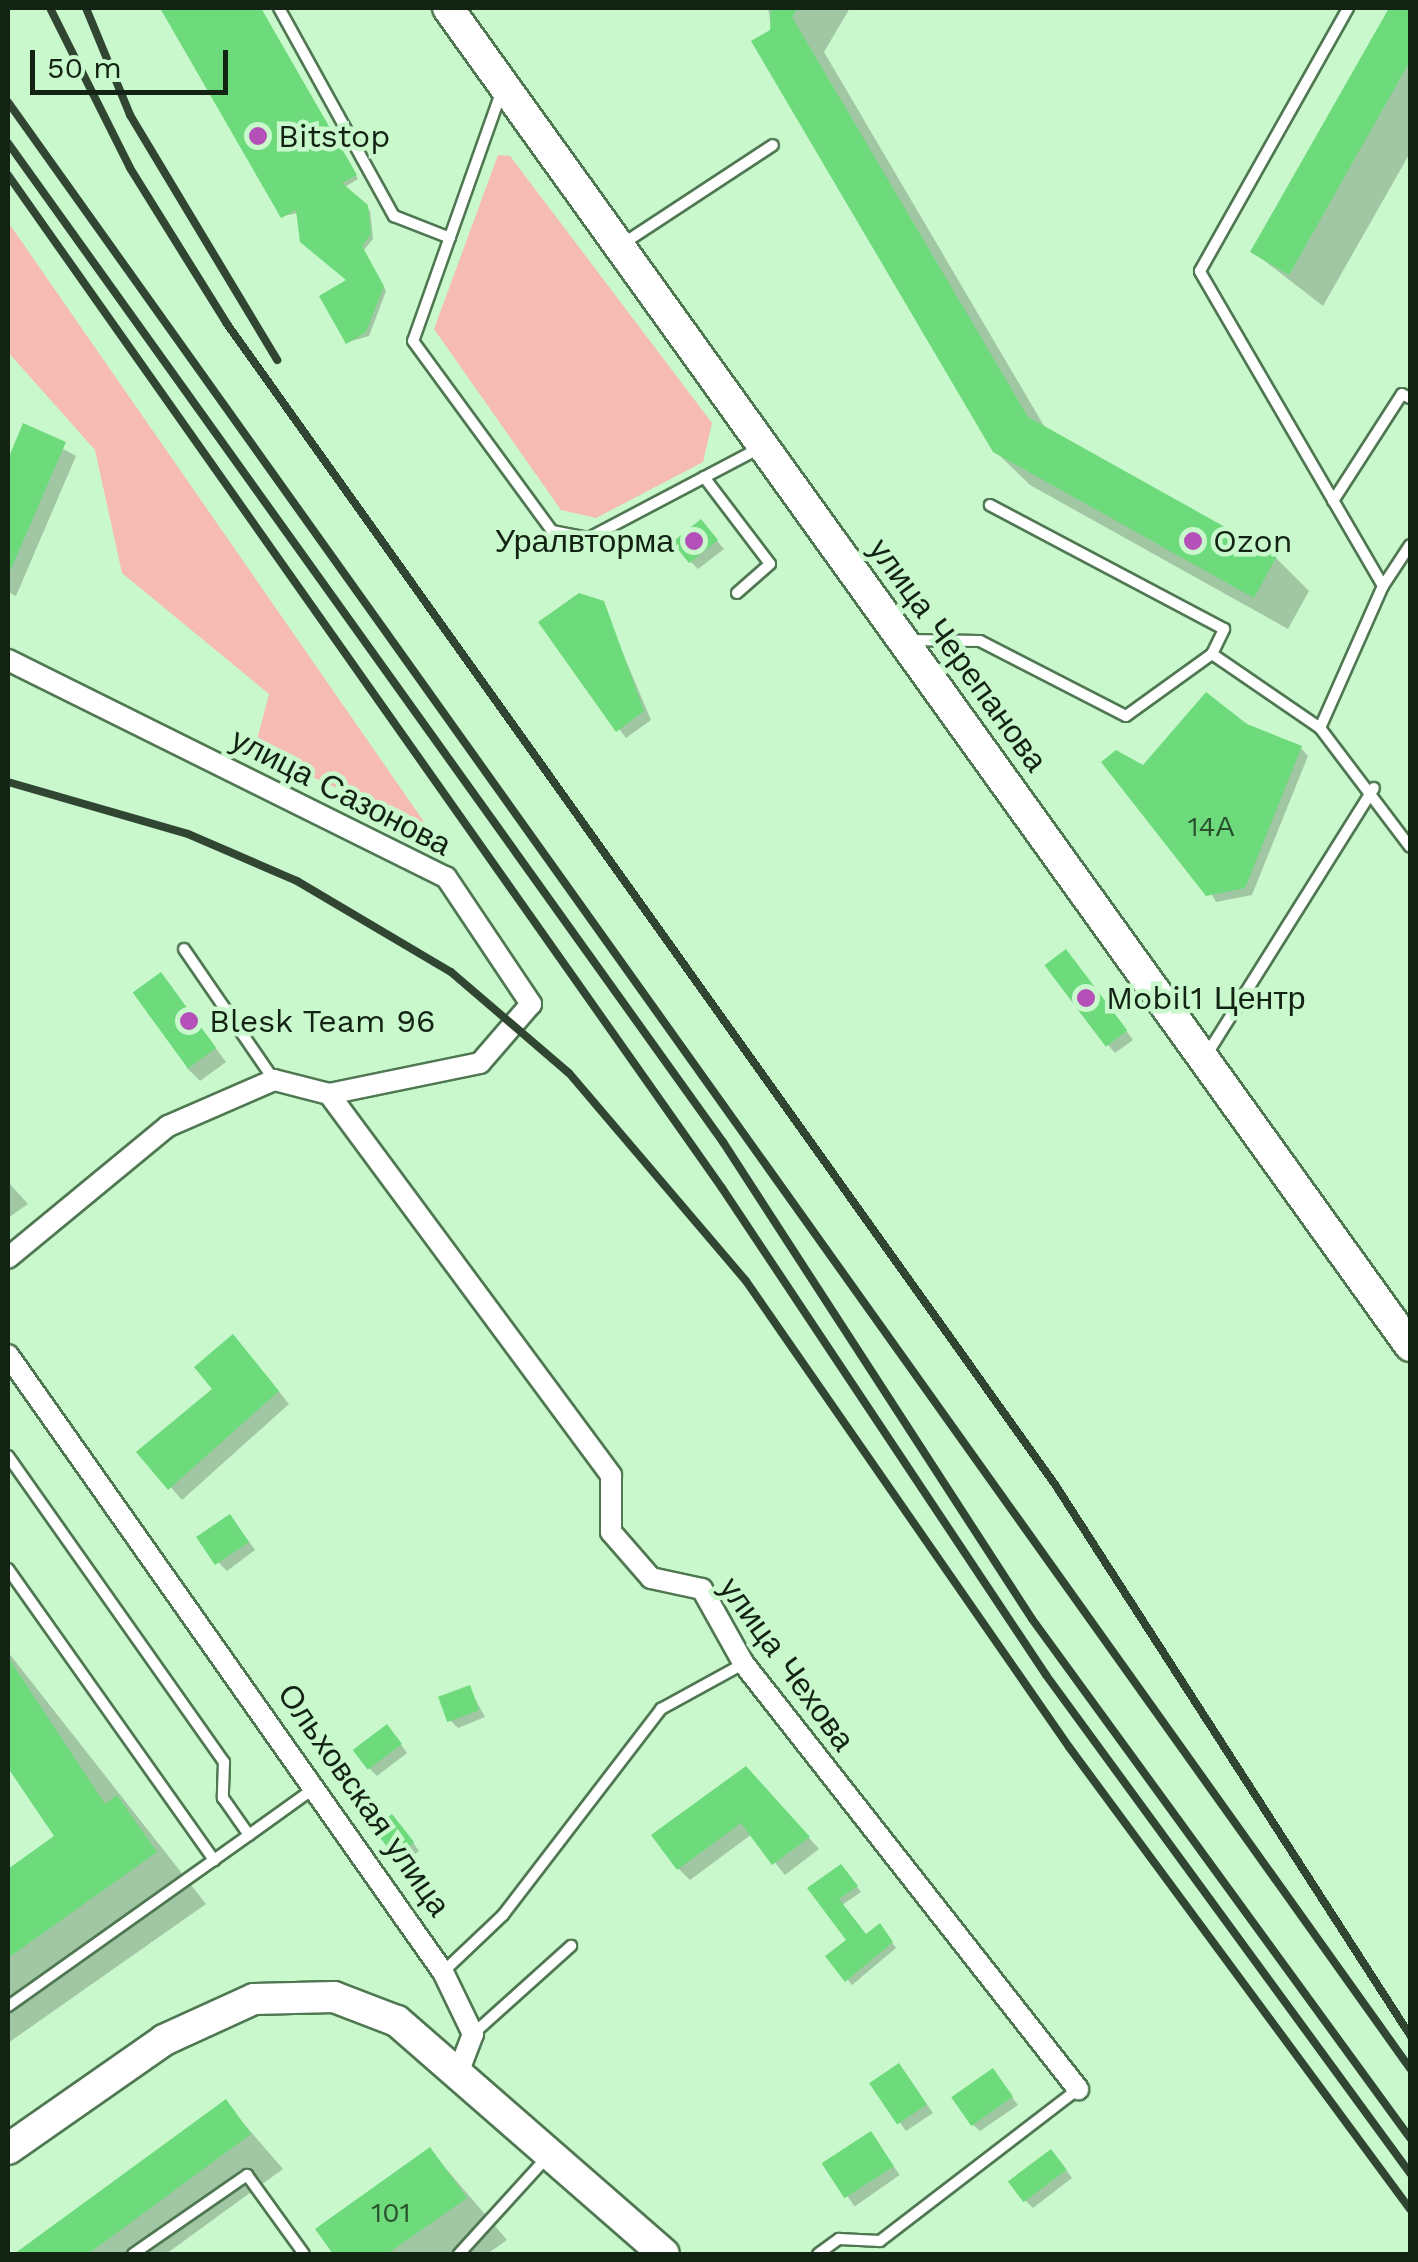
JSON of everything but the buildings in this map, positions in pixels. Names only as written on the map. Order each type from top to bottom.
[{"type":"main road","name":"улица Черепанова","points":[[448,8],[1410,1346]]},
{"type":"main road","points":[[8,2149],[164,2040],[254,1999],[334,1997],[397,2021],[458,2070],[664,2254]]},
{"type":"street","name":"улица Сазонова","points":[[8,660],[446,877],[531,1004],[480,1063],[329,1094],[274,1080]]},
{"type":"street","points":[[8,1258],[168,1126],[274,1080]]},
{"type":"street","name":"улица Чехова","points":[[329,1094],[611,1475],[611,1532],[651,1578],[702,1588],[744,1664],[1078,2089]]},
{"type":"street","name":"Ольховская улица","points":[[8,1355],[443,1972],[473,2034]]},
{"type":"street","points":[[458,2070],[473,2034]]},
{"type":"lane","points":[[279,8],[394,216],[450,238]]},
{"type":"lane","points":[[1348,8],[1200,271],[1383,586]]},
{"type":"lane","points":[[503,89],[413,341],[552,531],[589,538],[763,446]]},
{"type":"lane","points":[[619,246],[772,145]]},
{"type":"lane","points":[[1333,500],[1402,394],[1410,398]]},
{"type":"lane","points":[[704,477],[770,564],[736,592]]},
{"type":"lane","points":[[904,640],[980,640],[1126,716],[1212,654],[1224,629],[990,505]]},
{"type":"lane","points":[[1320,728],[1383,586],[1410,545]]},
{"type":"lane","points":[[1212,654],[1320,728],[1374,788],[1410,847]]},
{"type":"lane","points":[[1204,1059],[1374,788]]},
{"type":"lane","points":[[184,949],[274,1080]]},
{"type":"lane","points":[[8,1456],[224,1762],[224,1798],[249,1835]]},
{"type":"lane","points":[[8,1569],[214,1860]]},
{"type":"lane","points":[[443,1972],[503,1916],[661,1709],[744,1664]]},
{"type":"lane","points":[[8,2006],[314,1790]]},
{"type":"lane","points":[[473,2034],[571,1946]]},
{"type":"lane","points":[[818,2254],[839,2238],[880,2241],[1078,2089]]},
{"type":"lane","points":[[459,2254],[550,2154]]},
{"type":"lane","points":[[133,2254],[247,2175],[304,2254]]},
{"type":"shaded area","points":[[498,155],[510,156],[712,423],[703,462],[596,518],[561,510],[434,329]]},
{"type":"shaded area","points":[[8,222],[429,829],[254,751],[269,694],[122,573],[95,450],[8,352]]},
{"type":"railway","points":[[50,8],[130,168],[227,324],[1056,1486],[1410,2035]]},
{"type":"railway","points":[[86,8],[130,115],[277,360]]},
{"type":"railway","points":[[8,102],[1410,2068]]},
{"type":"railway","points":[[8,143],[723,1142],[1032,1619],[1410,2138]]},
{"type":"railway","points":[[8,175],[722,1188],[1046,1675],[1410,2173]]},
{"type":"railway","points":[[8,782],[188,834],[297,881],[451,972],[569,1073],[746,1281],[1069,1747],[1410,2209]]},
{"type":"place","name":"Bitstop","points":[[258,136]]},
{"type":"place","name":"Уралвторма","points":[[694,541]]},
{"type":"place","name":"Ozon","points":[[1193,541]]},
{"type":"place","name":"Mobil1 Центр","points":[[1086,998]]},
{"type":"place","name":"Blesk Team 96","points":[[189,1021]]}]
